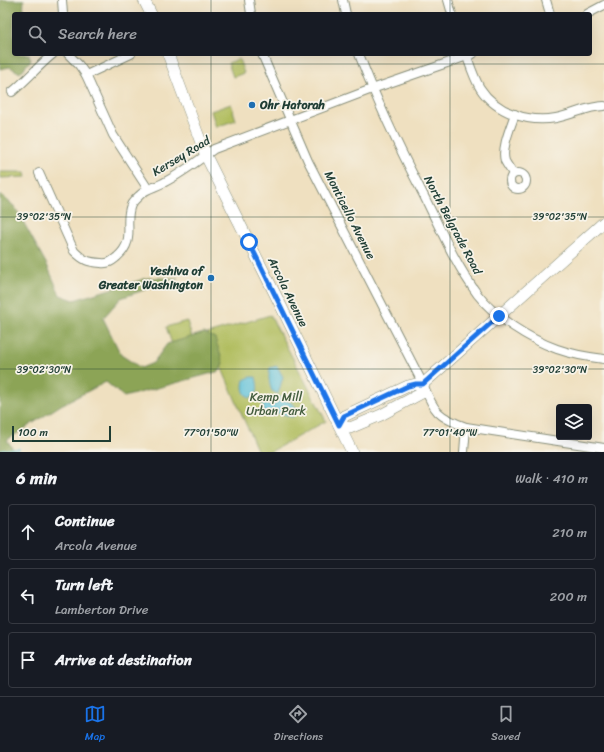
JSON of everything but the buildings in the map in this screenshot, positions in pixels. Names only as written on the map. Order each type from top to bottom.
[{"type":"street","points":[[62,0],[63,12]]},
{"type":"street","points":[[144,0],[150,12]]},
{"type":"street","points":[[249,0],[251,12]]},
{"type":"street","points":[[343,0],[346,12]]},
{"type":"street","points":[[448,0],[451,12]]},
{"type":"street","points":[[546,0],[549,12]]},
{"type":"street","points":[[591,12],[604,5]]},
{"type":"street","points":[[12,92],[26,81],[40,65],[51,56]]},
{"type":"street","points":[[70,56],[86,75],[113,135],[148,189]]},
{"type":"street","points":[[86,75],[126,56]]},
{"type":"street","name":"Arcola Avenue","points":[[169,56],[206,156],[352,452]]},
{"type":"street","name":"Monticello Avenue","points":[[263,56],[289,120],[312,168],[423,384],[431,404],[437,411],[448,421],[466,427],[604,448]]},
{"type":"street","name":"North Belgrade Road","points":[[360,56],[372,89],[406,161],[461,270],[479,296],[499,316],[521,332],[557,349],[604,359]]},
{"type":"street","name":"Kersey Road","points":[[39,173],[74,252],[82,259],[90,262],[106,264],[122,253],[129,239],[129,213],[131,204],[143,192],[162,184],[206,156],[214,149],[372,89],[466,56]]},
{"type":"street","points":[[469,56],[481,88],[498,106],[515,114],[545,120],[558,118],[584,109],[604,106]]},
{"type":"street","points":[[514,174],[505,161],[504,153],[507,137],[515,114]]},
{"type":"street","points":[[339,425],[350,428],[381,415],[420,394],[423,390],[423,384],[604,222]]},
{"type":"street","points":[[464,452],[466,427]]},
{"type":"green space","points":[[0,0],[24,0],[23,12],[12,12],[12,56],[30,56],[31,60],[20,73],[10,67],[0,69]]},
{"type":"green space","points":[[239,59],[244,73],[233,77],[228,63]]},
{"type":"green space","points":[[231,104],[236,120],[216,127],[211,111]]},
{"type":"green space","points":[[0,172],[25,172],[26,177],[0,178]]},
{"type":"green space","points":[[0,194],[15,207],[47,265],[60,295],[74,300],[147,278],[178,278],[121,298],[103,318],[121,355],[141,368],[153,363],[167,344],[204,333],[215,338],[223,363],[220,371],[124,397],[106,382],[61,405],[7,440],[15,452],[0,452]]},
{"type":"green space","name":"Kemp Mill Urban Park","points":[[270,315],[326,421],[270,452],[258,452],[207,334]]},
{"type":"green space","points":[[187,321],[192,338],[172,344],[166,327]]},
{"type":"water","points":[[277,366],[283,377],[278,394],[272,391],[269,377],[270,368]]},
{"type":"water","points":[[250,377],[256,377],[258,387],[255,395],[249,398],[244,392],[243,385],[244,380]]},
{"type":"water","points":[[279,396],[297,408],[295,415],[292,417],[279,413],[267,415],[264,412],[263,407],[266,404],[275,404],[278,400],[277,397]]},
{"type":"waterway","points":[[255,395],[265,406]]},
{"type":"waterway","points":[[0,452],[4,450],[19,449]]},
{"type":"place","name":"Ohr Hatorah","points":[[252,105]]},
{"type":"place","name":"Yeshiva of Greater Washington","points":[[211,278]]},
{"type":"route","points":[[249,242],[339,425],[344,416],[408,386],[423,384],[499,316]]}]
